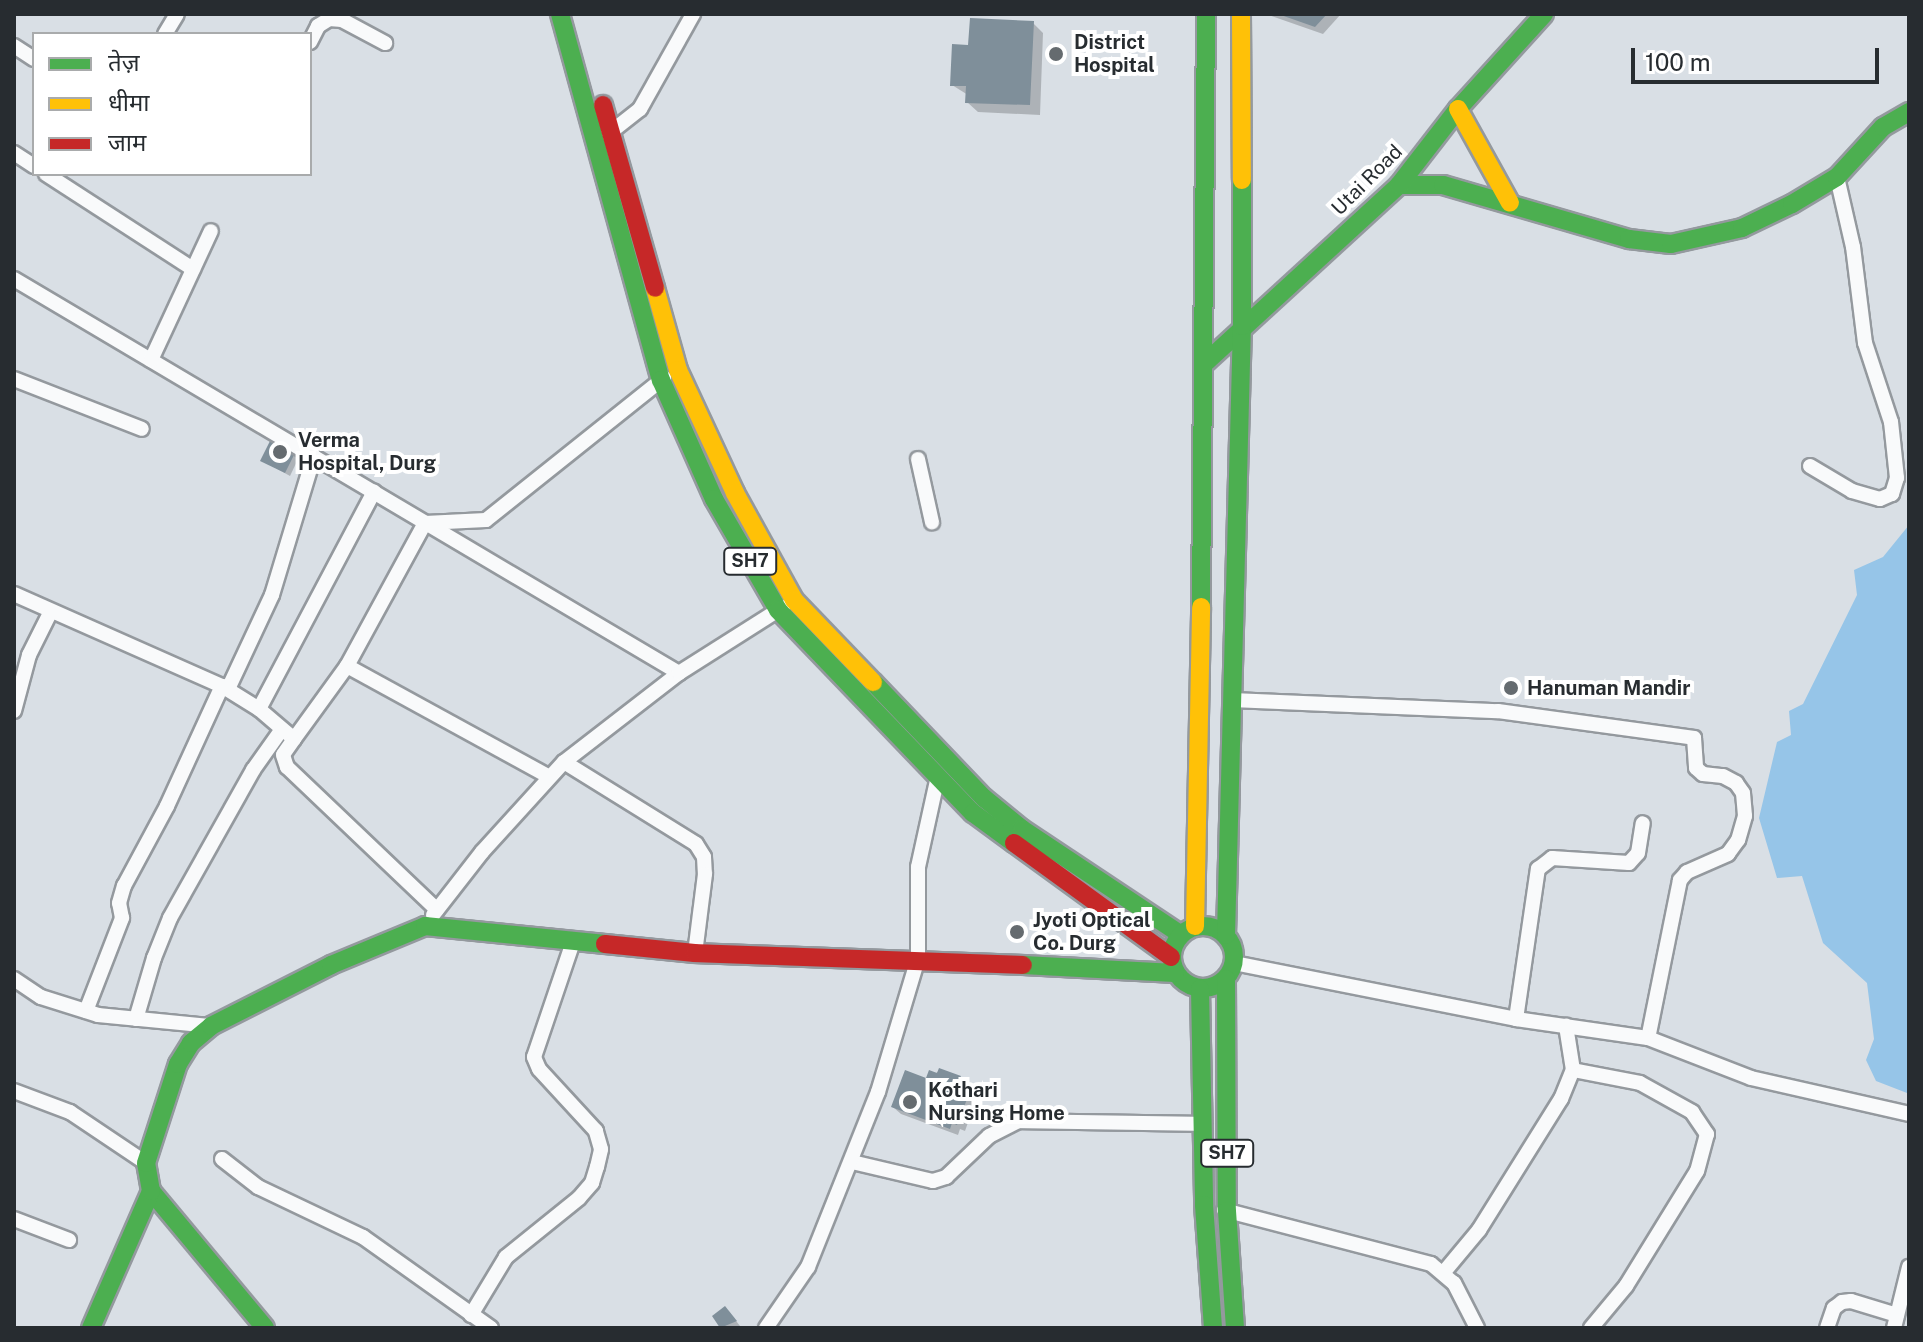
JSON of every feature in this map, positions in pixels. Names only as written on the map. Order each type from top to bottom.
[{"type":"main road","name":"SH7","points":[[560,14],[603,136],[678,370],[786,605],[984,798],[1022,829],[1188,930],[1212,926],[1226,935],[1233,948],[1230,971],[1227,1211],[1235,1328]]},
{"type":"main road","name":"SH7","points":[[576,14],[661,380],[714,499],[786,605],[973,813],[1173,965],[1185,984],[1200,989],[1204,1205],[1213,1328]]},
{"type":"main road","points":[[265,1328],[151,1191],[146,1163],[178,1064],[191,1043],[211,1026],[331,965],[425,926],[695,953],[1173,965],[1188,930],[1205,363],[1206,14]]},
{"type":"main road","points":[[1226,935],[1242,326],[1241,14]]},
{"type":"main road","name":"Utai Road","points":[[1205,363],[1399,185],[1458,109],[1544,14]]},
{"type":"main road","points":[[1458,109],[1510,203]]},
{"type":"main road","points":[[1399,185],[1443,185],[1629,239],[1671,244],[1742,228],[1792,204],[1837,177],[1883,127],[1909,112]]},
{"type":"main road","points":[[1200,989],[1214,987],[1230,971]]},
{"type":"main road","points":[[91,1328],[151,1191]]},
{"type":"street","points":[[166,32],[177,14]]},
{"type":"street","points":[[603,136],[640,109],[693,14]]},
{"type":"street","points":[[312,38],[318,26],[329,19],[342,20],[385,43]]},
{"type":"street","points":[[14,46],[32,58]]},
{"type":"street","points":[[14,153],[32,165]]},
{"type":"street","points":[[49,176],[193,269]]},
{"type":"street","points":[[1810,466],[1852,491],[1880,499],[1892,494],[1897,478],[1891,422],[1865,343],[1853,247],[1837,177]]},
{"type":"street","points":[[151,360],[211,231]]},
{"type":"street","points":[[14,279],[679,673]]},
{"type":"street","points":[[425,523],[486,520],[661,380],[678,370]]},
{"type":"street","points":[[14,379],[142,429]]},
{"type":"street","points":[[86,1011],[122,918],[119,903],[124,886],[272,595],[314,456]]},
{"type":"street","points":[[918,459],[932,522]]},
{"type":"street","points":[[259,709],[374,492]]},
{"type":"street","points":[[425,523],[347,666],[283,755],[287,767],[437,910]]},
{"type":"street","points":[[14,594],[225,688],[259,709],[294,739]]},
{"type":"street","points":[[425,926],[548,776],[679,673],[786,605]]},
{"type":"street","points":[[14,711],[29,655],[51,611]]},
{"type":"street","points":[[347,666],[548,776]]},
{"type":"street","points":[[1232,700],[1498,711],[1694,738],[1699,772],[1723,776],[1736,783],[1743,793],[1745,816],[1738,840],[1728,854],[1687,872],[1680,880],[1648,1038]]},
{"type":"street","points":[[136,1019],[154,958],[170,918],[253,770],[282,729]]},
{"type":"street","points":[[564,762],[696,844],[704,857],[705,874],[695,953]]},
{"type":"street","points":[[766,1328],[808,1267],[878,1092],[918,959],[918,867],[938,776]]},
{"type":"street","points":[[1516,1019],[1538,869],[1552,858],[1629,863],[1638,853],[1643,823]]},
{"type":"street","points":[[471,1315],[506,1257],[579,1198],[592,1183],[597,1167],[601,1149],[596,1131],[539,1069],[534,1057],[573,942]]},
{"type":"street","points":[[1230,971],[1648,1038],[1751,1078],[1909,1114]]},
{"type":"street","points":[[14,979],[41,997],[86,1011],[211,1026]]},
{"type":"street","points":[[1444,1272],[1487,1217],[1561,1099],[1573,1070],[1566,1026]]},
{"type":"street","points":[[1573,1070],[1640,1083],[1692,1112],[1707,1134],[1697,1171],[1626,1286],[1591,1328]]},
{"type":"street","points":[[14,1091],[70,1112],[146,1163]]},
{"type":"street","points":[[852,1162],[933,1181],[946,1177],[989,1136],[1018,1121],[1203,1124]]},
{"type":"street","points":[[222,1159],[258,1187],[363,1237],[491,1328]]},
{"type":"street","points":[[1204,1205],[1407,1256],[1444,1272],[1477,1328]]},
{"type":"street","points":[[14,1219],[69,1240]]},
{"type":"street","points":[[1827,1328],[1834,1308],[1842,1302],[1851,1301],[1895,1322],[1909,1267]]},
{"type":"water","points":[[1909,525],[1907,1093],[1876,1081],[1866,1060],[1874,1039],[1867,983],[1823,943],[1802,876],[1777,878],[1759,818],[1777,742],[1791,735],[1789,711],[1803,704],[1857,595],[1854,570],[1883,557]]},
{"type":"building","points":[[1278,14],[1327,14],[1315,27]]},
{"type":"building","points":[[970,18],[1034,21],[1030,105],[965,103],[966,86],[950,86],[952,44],[968,45]]},
{"type":"building","points":[[272,437],[297,449],[285,473],[260,461]]},
{"type":"building","points":[[939,1068],[961,1076],[956,1089],[969,1094],[957,1125],[952,1123],[950,1129],[891,1107],[905,1070],[926,1078],[929,1070],[937,1073]]},
{"type":"building","points":[[725,1306],[737,1321],[720,1328],[712,1316]]},
{"type":"traffic: fast","points":[[560,14],[661,380],[714,499],[778,610],[973,813],[1014,843]]},
{"type":"traffic: fast","points":[[1201,607],[1206,14]]},
{"type":"traffic: fast","points":[[1205,363],[1399,185],[1458,109],[1544,14]]},
{"type":"traffic: fast","points":[[1399,185],[1443,185],[1629,239],[1671,244],[1742,228],[1792,204],[1837,177],[1883,127],[1909,112]]},
{"type":"traffic: fast","points":[[1226,935],[1242,326],[1242,180]]},
{"type":"traffic: fast","points":[[873,682],[984,798],[1022,829],[1180,934]]},
{"type":"traffic: fast","points":[[91,1328],[151,1191],[146,1163],[178,1064],[191,1043],[211,1026],[331,965],[425,926],[605,944]]},
{"type":"traffic: fast","points":[[1203,926],[1215,928],[1225,935],[1232,945],[1234,957],[1232,969],[1225,979],[1215,986],[1203,988],[1191,986],[1181,979],[1174,969],[1172,957],[1174,945],[1181,935],[1191,928],[1203,926]]},
{"type":"traffic: fast","points":[[1023,965],[1175,973]]},
{"type":"traffic: fast","points":[[1226,979],[1227,1211],[1235,1328]]},
{"type":"traffic: fast","points":[[1200,989],[1204,1205],[1213,1328]]},
{"type":"traffic: fast","points":[[151,1191],[265,1328]]},
{"type":"traffic: slow","points":[[1241,14],[1242,180]]},
{"type":"traffic: slow","points":[[1458,109],[1510,203]]},
{"type":"traffic: slow","points":[[655,288],[678,370],[735,493],[794,600],[873,682]]},
{"type":"traffic: slow","points":[[1195,926],[1201,607]]},
{"type":"traffic: jam","points":[[603,105],[655,288]]},
{"type":"traffic: jam","points":[[1014,843],[1171,957]]},
{"type":"traffic: jam","points":[[605,944],[695,953],[1023,965]]},
{"type":"place","name":"District Hospital","points":[[1056,54]]},
{"type":"place","name":"Verma Hospital, Durg","points":[[280,452]]},
{"type":"place","name":"Hanuman Mandir","points":[[1511,688]]},
{"type":"place","name":"Jyoti Optical Co. Durg","points":[[1017,932]]},
{"type":"place","name":"Kothari Nursing Home","points":[[910,1102]]}]
